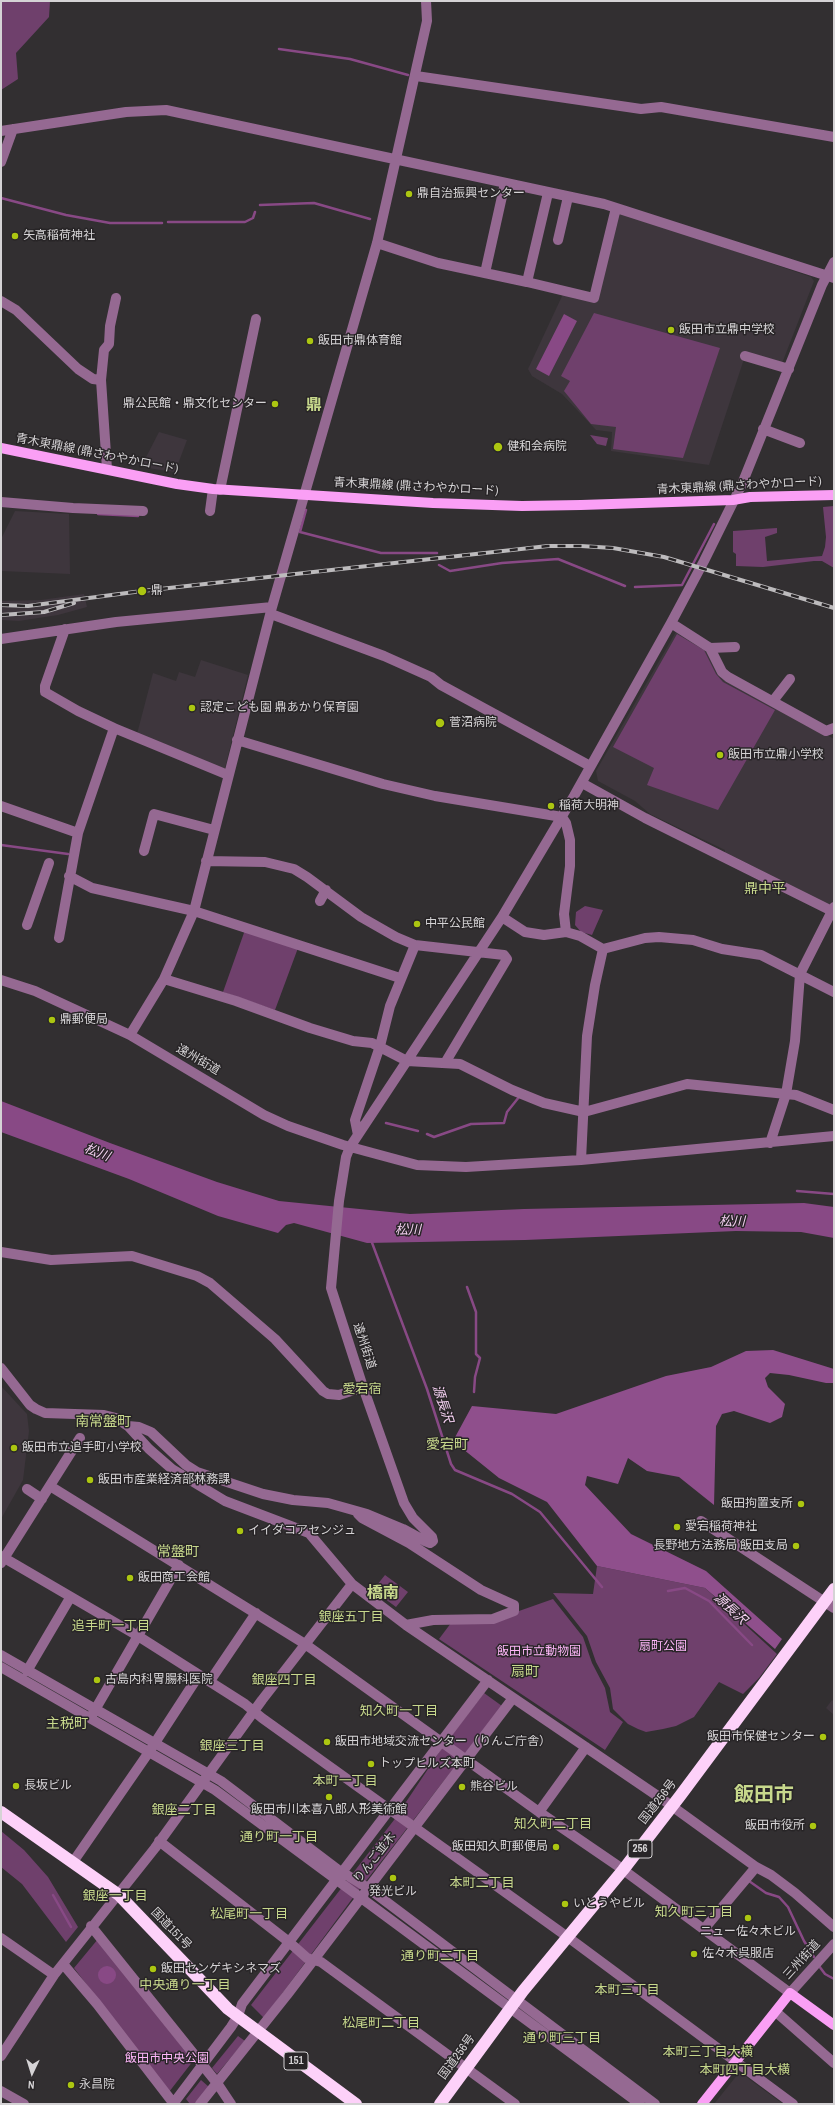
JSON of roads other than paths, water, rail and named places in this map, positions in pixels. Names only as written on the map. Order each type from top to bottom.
[{"type":"highway","name":"国道256号","points":[[440,2104],[514,2005],[623,1870],[829,1605],[834,1589]]},
{"type":"highway","name":"国道151号","points":[[1,1812],[118,1895],[228,2009],[238,2016]]},
{"type":"highway","name":"151","points":[[238,2016],[257,2033],[356,2104]]},
{"type":"main road","name":"青木東鼎線 (鼎さわやかロード)","points":[[1,448],[176,484],[216,489],[433,503],[522,506],[733,500],[750,497],[834,495]]},
{"type":"main road","points":[[702,2104],[790,1993],[834,2025]]},
{"type":"street","points":[[130,1035],[164,979],[194,911],[237,740],[272,611],[377,243],[416,76],[427,21],[426,1]]},
{"type":"street","points":[[416,76],[641,109],[662,107],[834,137]]},
{"type":"street","points":[[1,132],[126,112],[166,110],[616,208],[830,278]]},
{"type":"street","points":[[1,162],[13,130]]},
{"type":"street","points":[[485,273],[505,183]]},
{"type":"street","points":[[527,282],[548,192]]},
{"type":"street","points":[[558,240],[568,197]]},
{"type":"street","points":[[377,243],[438,263],[594,298],[616,208]]},
{"type":"street","points":[[834,262],[830,278],[763,429],[742,484],[671,623],[590,766],[582,783],[502,918],[350,1147],[417,1165],[448,1167],[581,1160],[834,1136]]},
{"type":"street","points":[[107,469],[101,380],[104,350],[109,344],[110,326],[116,298]]},
{"type":"street","points":[[1,301],[16,310],[78,369],[94,379],[101,380]]},
{"type":"street","points":[[210,511],[256,319]]},
{"type":"street","points":[[745,356],[789,369]]},
{"type":"street","points":[[763,429],[800,443]]},
{"type":"street","points":[[1,502],[73,508],[143,511]]},
{"type":"street","points":[[1,639],[116,622],[272,611],[431,677],[441,685],[590,766]]},
{"type":"street","points":[[671,623],[710,648],[722,672],[728,677],[826,731],[834,728]]},
{"type":"street","points":[[65,629],[45,686],[45,692],[78,711],[114,728],[228,775]]},
{"type":"street","points":[[710,648],[735,647]]},
{"type":"street","points":[[773,701],[790,679]]},
{"type":"street","points":[[59,938],[78,833],[114,728]]},
{"type":"street","points":[[237,740],[376,782],[436,796],[562,817],[566,823],[570,840],[570,866],[564,914],[566,932]]},
{"type":"street","points":[[582,783],[652,822],[833,910],[800,974],[795,1041],[786,1094],[770,1143]]},
{"type":"street","points":[[1,806],[78,833]]},
{"type":"street","points":[[144,850],[154,814],[214,830]]},
{"type":"street","points":[[206,861],[265,862],[294,869],[326,890],[361,917],[396,937],[415,945],[504,955],[507,959],[445,1063]]},
{"type":"street","points":[[27,925],[49,863]]},
{"type":"street","points":[[69,876],[92,888],[194,911],[400,978]]},
{"type":"street","points":[[320,901],[326,890]]},
{"type":"street","points":[[502,918],[525,932],[544,935],[566,932],[580,936],[603,949],[645,938],[671,937],[694,940],[722,949],[761,955],[834,992]]},
{"type":"street","points":[[358,1135],[356,1120],[380,1046],[390,1006],[400,978],[415,945]]},
{"type":"street","points":[[581,1160],[587,1036],[595,985],[603,949]]},
{"type":"street","points":[[164,979],[236,1001],[310,1028],[353,1041],[380,1046],[407,1060],[460,1064],[512,1090],[544,1103],[584,1112],[687,1084],[796,1095],[834,1110]]},
{"type":"street","name":"遠州街道","points":[[1,980],[35,991],[130,1035],[264,1114],[288,1126],[350,1147],[346,1157],[339,1201],[331,1288],[363,1387],[404,1503],[413,1518],[432,1537],[433,1541],[425,1541],[403,1529],[356,1510]]},
{"type":"street","points":[[1,1252],[51,1260],[132,1256],[197,1276],[210,1284],[275,1339],[328,1394],[339,1395],[363,1387]]},
{"type":"street","points":[[1,1368],[30,1405],[36,1409],[46,1413],[104,1415],[116,1418],[128,1426],[149,1449],[172,1469],[225,1501],[309,1532],[352,1584],[406,1625],[673,1806],[756,1867],[795,1893],[834,1927]]},
{"type":"street","points":[[128,1426],[139,1427],[151,1432],[186,1465],[211,1478],[278,1497],[328,1503],[356,1510],[362,1518],[409,1543],[481,1590],[514,1605],[514,1611],[494,1619],[433,1620],[406,1625]]},
{"type":"street","points":[[80,1438],[2,1559],[138,1636],[255,1711],[569,1938],[793,2104]]},
{"type":"street","points":[[50,1486],[305,1644],[539,1812],[623,1870],[790,1993]]},
{"type":"street","points":[[27,1489],[42,1499]]},
{"type":"street","points":[[701,1521],[829,1605]]},
{"type":"street","points":[[90,1719],[179,1565]]},
{"type":"street","points":[[2,2053],[54,1974],[118,1895],[206,1779],[305,1644],[352,1584]]},
{"type":"street","points":[[27,1670],[70,1598]]},
{"type":"street","points":[[210,1681],[256,1613]]},
{"type":"street","points":[[1,1655],[95,1709],[152,1748],[206,1779],[336,1881],[361,1897],[655,2104]]},
{"type":"street","points":[[1,1667],[90,1719],[152,1748]]},
{"type":"street","points":[[73,1862],[152,1748],[199,1675]]},
{"type":"street","name":"りんご並木","points":[[173,2104],[238,2016],[242,2004],[391,1810],[488,1680]]},
{"type":"street","name":"りんご並木","points":[[200,2104],[314,1960],[513,1698]]},
{"type":"street","points":[[539,1812],[586,1747]]},
{"type":"street","points":[[206,1779],[220,1781],[343,1873],[368,1888],[640,2104]]},
{"type":"street","points":[[159,1841],[289,1942],[307,1958],[321,1962],[515,2104]]},
{"type":"street","points":[[704,1929],[756,1867]]},
{"type":"street","points":[[89,1929],[217,2083],[231,2104]]},
{"type":"street","points":[[1,1938],[54,1974]]},
{"type":"street","name":"三州街道","points":[[790,1993],[834,1944]]},
{"type":"street","points":[[63,1964],[97,2004],[173,2104]]},
{"type":"street","points":[[776,2012],[834,2063]]},
{"type":"street","points":[[1,2091],[24,2104]]},
{"type":"water","points":[[564,314],[577,321],[549,376],[536,369]]},
{"type":"water","name":"松川","points":[[1,1101],[217,1182],[279,1201],[410,1214],[524,1209],[804,1203],[834,1207],[834,1238],[801,1232],[736,1231],[525,1240],[367,1243],[294,1223],[286,1225],[278,1233],[218,1216],[129,1179],[1,1132]]},
{"type":"water","points":[[107,1966],[113,1969],[116,1975],[113,1981],[107,1984],[101,1981],[98,1975],[101,1969]]},
{"type":"waterway","points":[[279,49],[350,59],[408,75]]},
{"type":"waterway","points":[[1,198],[66,215],[110,223],[162,223]]},
{"type":"waterway","points":[[260,205],[314,203],[370,219]]},
{"type":"waterway","points":[[168,222],[245,222],[253,218],[255,212]]},
{"type":"waterway","points":[[306,510],[300,532],[381,553],[437,553]]},
{"type":"waterway","points":[[98,514],[138,516]]},
{"type":"waterway","points":[[635,587],[682,585],[714,524]]},
{"type":"waterway","points":[[439,565],[450,571],[502,563],[558,559],[625,586]]},
{"type":"waterway","points":[[1,845],[68,854]]},
{"type":"waterway","points":[[427,1134],[434,1137],[471,1124],[504,1123],[507,1112],[519,1097]]},
{"type":"waterway","points":[[386,1123],[418,1131]]},
{"type":"waterway","points":[[797,1191],[834,1194]]},
{"type":"waterway","name":"源長沢","points":[[371,1240],[427,1389],[451,1464],[455,1470],[512,1494],[540,1512],[602,1587]]},
{"type":"waterway","points":[[467,1287],[476,1312],[476,1354],[480,1358],[475,1377],[474,1392]]},
{"type":"waterway","name":"源長沢","points":[[668,1591],[685,1588],[709,1601],[752,1645]]},
{"type":"waterway","points":[[749,1881],[766,1893],[779,1897],[788,1907],[804,1941],[814,1957]]},
{"type":"waterway","points":[[53,1895],[71,1927]]},
{"type":"waterway","points":[[819,1966],[825,1974],[834,1979]]},
{"type":"railway","points":[[1,605],[28,606],[142,591],[548,546],[581,546],[613,548],[664,557],[834,608]]},
{"type":"railway","points":[[1,615],[44,612],[74,603]]},
{"type":"place","name":"鼎自治振興センター","points":[[409,194]]},
{"type":"place","name":"矢高稲荷神社","points":[[15,236]]},
{"type":"place","name":"飯田市立鼎中学校","points":[[671,330]]},
{"type":"place","name":"飯田市鼎体育館","points":[[310,341]]},
{"type":"place","name":"鼎公民館・鼎文化センター","points":[[275,404]]},
{"type":"place","name":"健和会病院","points":[[498,447]]},
{"type":"place","name":"鼎","points":[[142,591]]},
{"type":"place","name":"認定こども園 鼎あかり保育園","points":[[192,708]]},
{"type":"place","name":"菅沼病院","points":[[440,723]]},
{"type":"place","name":"飯田市立鼎小学校","points":[[720,755]]},
{"type":"place","name":"稲荷大明神","points":[[551,806]]},
{"type":"place","name":"中平公民館","points":[[417,924]]},
{"type":"place","name":"鼎郵便局","points":[[52,1020]]},
{"type":"place","name":"飯田市立追手町小学校","points":[[14,1448]]},
{"type":"place","name":"飯田市産業経済部林務課","points":[[90,1480]]},
{"type":"place","name":"飯田拘置支所","points":[[801,1504]]},
{"type":"place","name":"愛宕稲荷神社","points":[[677,1527]]},
{"type":"place","name":"イイダコアセンジュ","points":[[240,1531]]},
{"type":"place","name":"長野地方法務局 飯田支局","points":[[796,1546]]},
{"type":"place","name":"飯田商工会館","points":[[130,1578]]},
{"type":"place","name":"古島内科胃腸科医院","points":[[97,1680]]},
{"type":"place","name":"飯田市保健センター","points":[[823,1737]]},
{"type":"place","name":"飯田市地域交流センター（りんご庁舎）","points":[[327,1742]]},
{"type":"place","name":"トップヒルズ本町","points":[[371,1764]]},
{"type":"place","name":"長坂ビル","points":[[16,1786]]},
{"type":"place","name":"熊谷ビル","points":[[462,1787]]},
{"type":"place","name":"飯田市川本喜八郎人形美術館","points":[[329,1797]]},
{"type":"place","name":"飯田市役所","points":[[813,1826]]},
{"type":"place","name":"飯田知久町郵便局","points":[[556,1847]]},
{"type":"place","name":"発光ビル","points":[[393,1878]]},
{"type":"place","name":"いとうやビル","points":[[565,1904]]},
{"type":"place","name":"ニュー佐々木ビル","points":[[748,1918]]},
{"type":"place","name":"佐々木呉服店","points":[[694,1954]]},
{"type":"place","name":"飯田センゲキシネマズ","points":[[153,1969]]},
{"type":"place","name":"永昌院","points":[[71,2085]]},
{"type":"district","name":"鼎","points":[[314,406]]},
{"type":"district","name":"鼎中平","points":[[765,889]]},
{"type":"district","name":"愛宕宿","points":[[362,1390]]},
{"type":"district","name":"南常盤町","points":[[103,1422]]},
{"type":"district","name":"愛宕町","points":[[447,1445]]},
{"type":"district","name":"常盤町","points":[[178,1552]]},
{"type":"district","name":"橋南","points":[[383,1594]]},
{"type":"district","name":"銀座五丁目","points":[[351,1618]]},
{"type":"district","name":"追手町一丁目","points":[[111,1627]]},
{"type":"district","name":"扇町","points":[[525,1672]]},
{"type":"district","name":"銀座四丁目","points":[[284,1681]]},
{"type":"district","name":"知久町一丁目","points":[[399,1712]]},
{"type":"district","name":"主税町","points":[[67,1724]]},
{"type":"district","name":"銀座三丁目","points":[[232,1747]]},
{"type":"district","name":"本町一丁目","points":[[345,1782]]},
{"type":"district","name":"飯田市","points":[[764,1796]]},
{"type":"district","name":"銀座二丁目","points":[[184,1811]]},
{"type":"district","name":"知久町二丁目","points":[[553,1825]]},
{"type":"district","name":"通り町一丁目","points":[[279,1838]]},
{"type":"district","name":"本町二丁目","points":[[482,1884]]},
{"type":"district","name":"銀座一丁目","points":[[115,1897]]},
{"type":"district","name":"知久町三丁目","points":[[694,1913]]},
{"type":"district","name":"松尾町一丁目","points":[[249,1915]]},
{"type":"district","name":"通り町二丁目","points":[[440,1957]]},
{"type":"district","name":"中央通り一丁目","points":[[185,1986]]},
{"type":"district","name":"本町三丁目","points":[[627,1991]]},
{"type":"district","name":"松尾町二丁目","points":[[381,2024]]},
{"type":"district","name":"通り町三丁目","points":[[562,2039]]},
{"type":"district","name":"本町三丁目大横","points":[[708,2053]]},
{"type":"district","name":"本町四丁目大横","points":[[745,2071]]},
{"type":"park label","name":"扇町公園","points":[[663,1647]]},
{"type":"park label","name":"飯田市立動物園","points":[[539,1652]]},
{"type":"park label","name":"飯田市中央公園","points":[[167,2059]]}]
